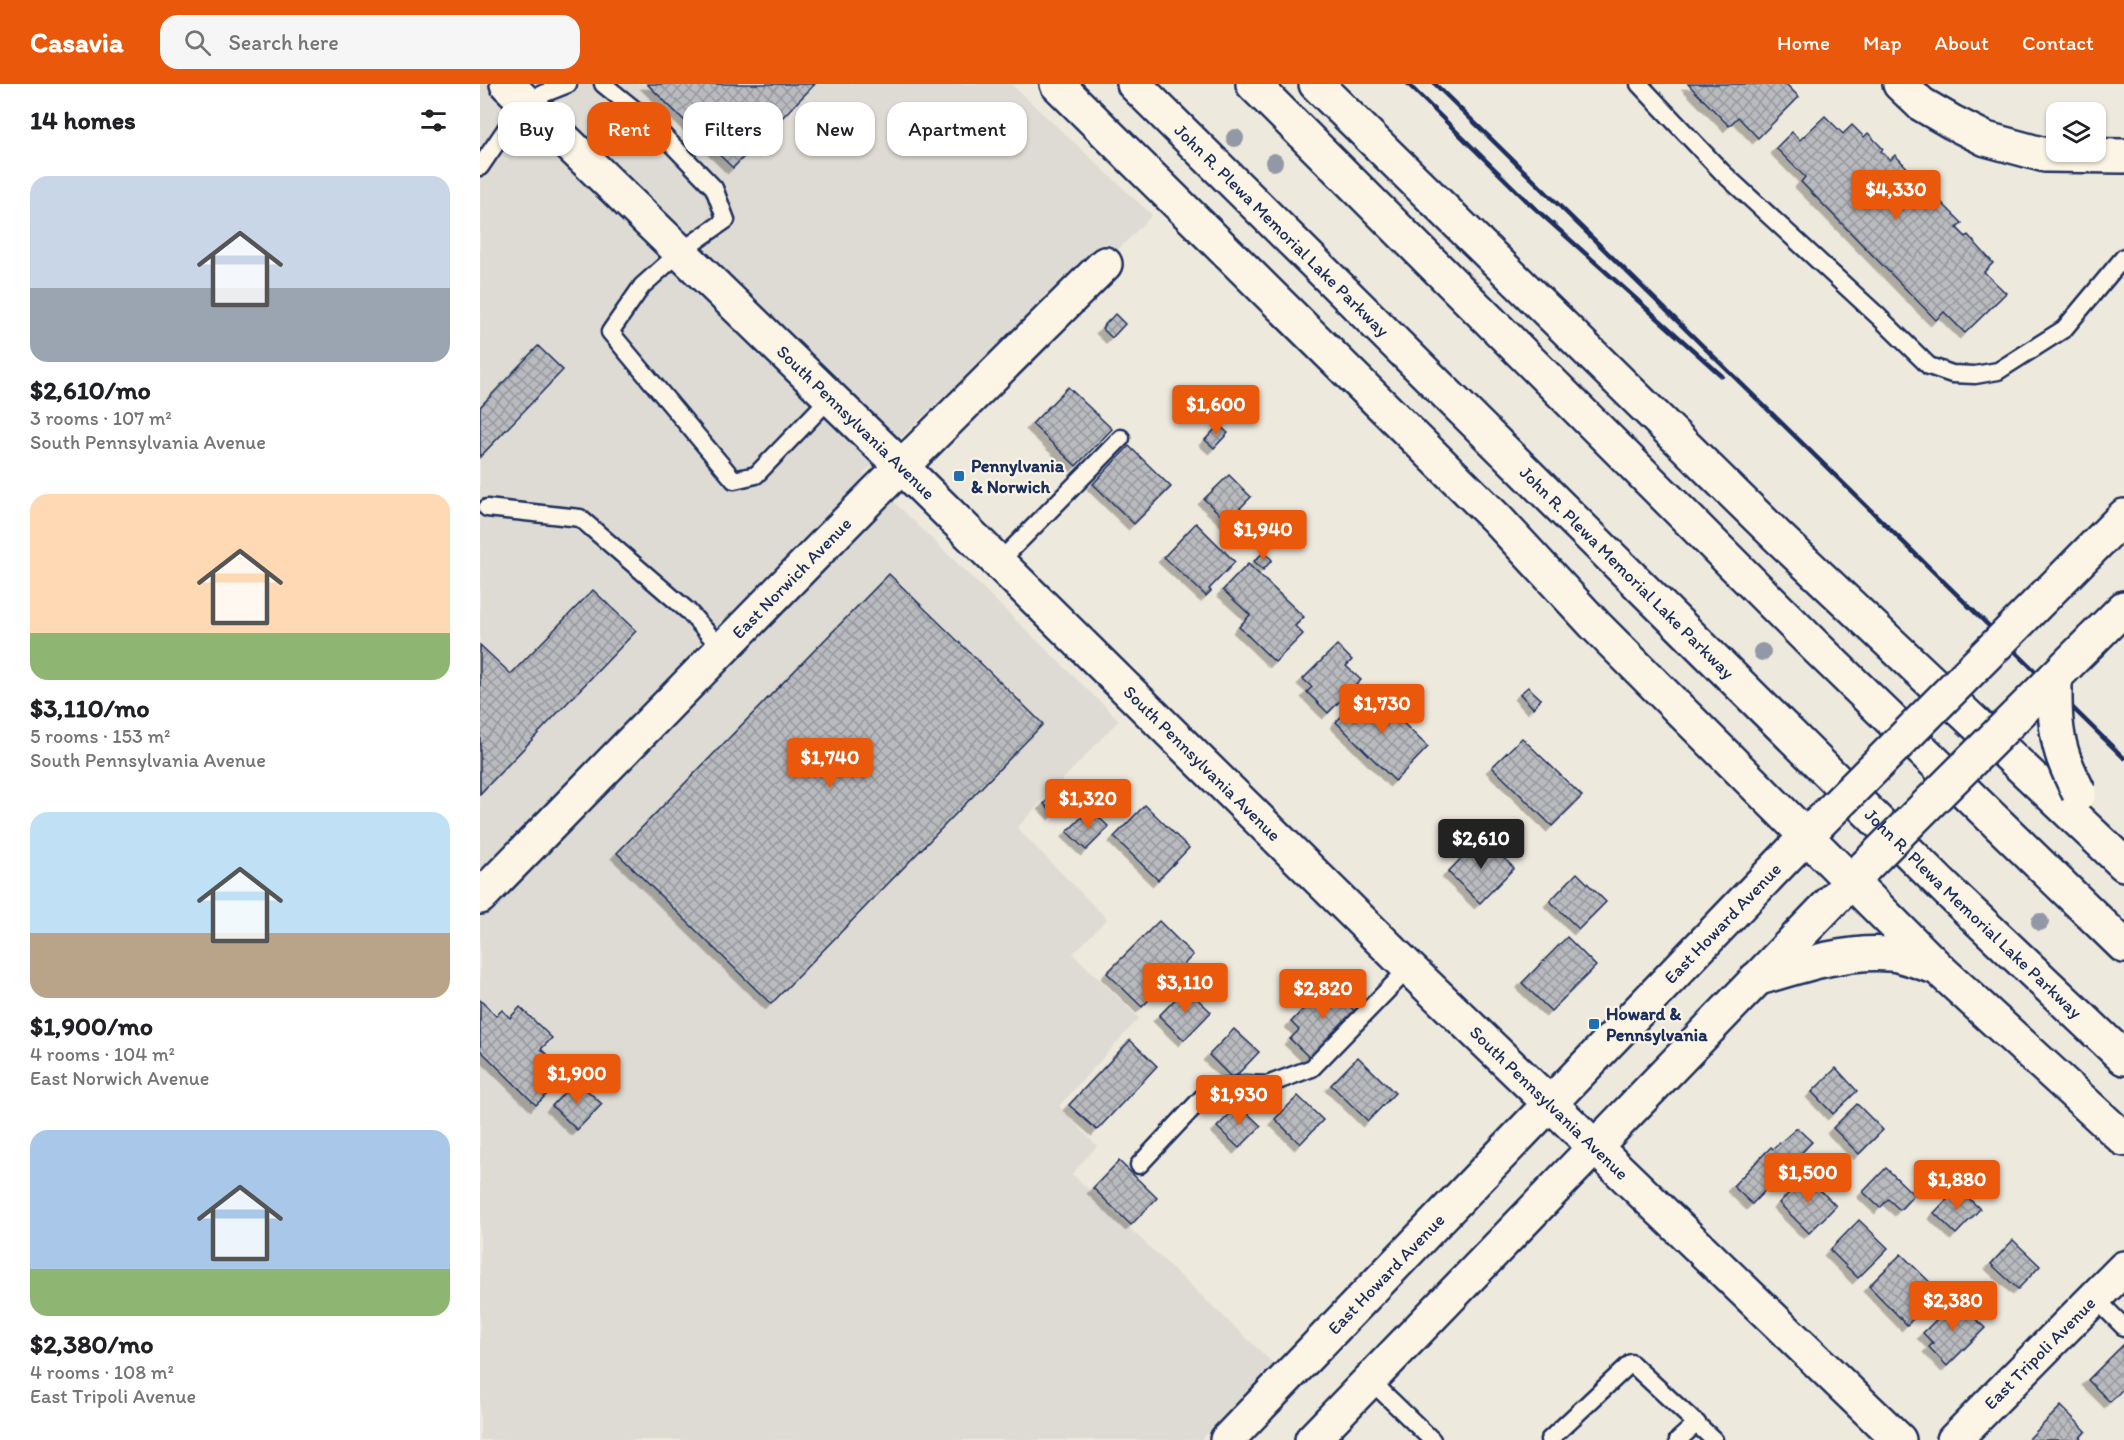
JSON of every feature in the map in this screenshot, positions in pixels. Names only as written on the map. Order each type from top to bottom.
[{"type":"main road","points":[[1057,84],[1497,519],[1596,626],[1859,874],[1939,969],[2124,1139]]},
{"type":"main road","name":"John R. Plewa Memorial Lake Parkway","points":[[1134,84],[1939,882],[2124,1058]]},
{"type":"main road","points":[[1253,84],[1816,647],[2124,945]]},
{"type":"main road","points":[[1316,84],[1768,527],[1887,640],[1993,739],[2072,800],[2094,834],[2124,864]]},
{"type":"main road","points":[[1900,84],[1921,104],[1986,139],[2045,155],[2124,156]]},
{"type":"main road","name":"South Pennsylvania Avenue","points":[[516,93],[901,466],[1409,968],[1899,1440]]},
{"type":"main road","name":"East Norwich Avenue","points":[[480,897],[901,466],[1105,264]]},
{"type":"main road","name":"East Howard Avenue","points":[[1227,1440],[1812,830],[2124,516]]},
{"type":"main road","points":[[1312,1440],[1756,979],[2124,608]]},
{"type":"main road","points":[[2055,677],[2055,713],[2058,735],[2072,800]]},
{"type":"main road","points":[[1756,979],[1810,963],[1864,953],[1893,954],[1939,969]]},
{"type":"main road","name":"East Tripoli Avenue","points":[[1954,1440],[2124,1268]]},
{"type":"lane","points":[[480,167],[516,93],[568,84]]},
{"type":"lane","points":[[603,84],[650,122],[714,188],[726,220],[680,252],[642,286],[610,332],[734,480],[756,475],[830,398]]},
{"type":"lane","points":[[1639,84],[1722,172],[1880,317],[1929,366],[1952,374],[1975,375],[1998,371],[2064,329],[2124,257]]},
{"type":"lane","points":[[998,563],[1121,438]]},
{"type":"lane","points":[[487,508],[580,518],[688,612],[723,649]]},
{"type":"lane","points":[[1139,1165],[1213,1089],[1244,1084],[1267,1085],[1312,1068],[1409,968]]},
{"type":"lane","points":[[2095,1298],[2124,1327]]},
{"type":"lane","points":[[1549,1440],[1631,1363],[1714,1440]]},
{"type":"lane","points":[[1370,1380],[1432,1440]]},
{"type":"lane","points":[[1678,1440],[1697,1423]]},
{"type":"shaded area","points":[[480,84],[1011,84],[1152,215],[1109,259],[1099,247],[864,473],[1119,720],[1017,828],[1107,919],[1073,954],[1139,1018],[1059,1106],[1097,1146],[1072,1174],[1274,1364],[1201,1440],[480,1440]]},
{"type":"building","points":[[647,84],[815,84],[783,117],[783,102],[683,102],[683,119],[671,107],[671,102],[665,102]]},
{"type":"building","points":[[1688,84],[1786,84],[1799,97],[1758,138],[1738,117],[1729,126]]},
{"type":"building","points":[[1825,116],[1843,134],[1852,125],[1864,137],[1868,133],[1890,160],[1895,155],[1916,177],[1912,181],[1937,206],[1941,202],[1962,223],[1957,228],[1966,237],[1968,235],[1993,263],[1984,272],[2006,293],[1965,333],[1944,312],[1936,320],[1801,182],[1805,177],[1776,148],[1792,132],[1800,140]]},
{"type":"building","points":[[721,156],[745,156],[733,168]]},
{"type":"building","points":[[1115,314],[1125,324],[1112,338],[1102,328]]},
{"type":"building","points":[[538,346],[563,370],[480,457],[480,407]]},
{"type":"building","points":[[1068,387],[1112,429],[1076,466],[1032,424]]},
{"type":"building","points":[[1219,425],[1228,433],[1214,448],[1205,440]]},
{"type":"building","points":[[1129,446],[1171,487],[1134,524],[1093,484]]},
{"type":"building","points":[[1229,475],[1251,497],[1227,521],[1204,499]]},
{"type":"building","points":[[1196,523],[1235,562],[1209,589],[1211,591],[1206,596],[1164,557]]},
{"type":"building","points":[[1264,552],[1272,560],[1263,570],[1254,561]]},
{"type":"building","points":[[1248,564],[1304,617],[1295,626],[1303,634],[1275,662],[1239,627],[1250,615],[1223,590]]},
{"type":"building","points":[[889,574],[1043,724],[771,1004],[617,853]]},
{"type":"building","points":[[593,590],[636,631],[480,794],[480,645],[511,674]]},
{"type":"building","points":[[1337,645],[1352,660],[1346,666],[1361,680],[1328,713],[1307,692],[1312,687],[1303,679]]},
{"type":"building","points":[[1528,687],[1541,699],[1533,708],[1520,694]]},
{"type":"building","points":[[1368,689],[1428,747],[1395,781],[1336,722]]},
{"type":"building","points":[[1522,738],[1582,796],[1552,826],[1492,767]]},
{"type":"building","points":[[1052,795],[1063,806],[1054,814],[1044,804]]},
{"type":"building","points":[[1145,805],[1189,848],[1158,880],[1114,837]]},
{"type":"building","points":[[1090,809],[1109,827],[1086,850],[1067,832]]},
{"type":"building","points":[[1482,837],[1514,868],[1480,903],[1448,872]]},
{"type":"building","points":[[1577,873],[1606,902],[1579,929],[1550,901]]},
{"type":"building","points":[[1159,921],[1193,955],[1142,1007],[1107,973]]},
{"type":"building","points":[[1567,937],[1596,966],[1551,1011],[1522,983]]},
{"type":"building","points":[[1334,977],[1350,992],[1343,1000],[1358,1014],[1313,1061],[1290,1039],[1299,1030],[1291,1022]]},
{"type":"building","points":[[1186,988],[1211,1012],[1184,1040],[1159,1016]]},
{"type":"building","points":[[480,1000],[496,1016],[502,1010],[510,1018],[520,1007],[552,1038],[541,1049],[567,1074],[536,1105],[480,1050]]},
{"type":"building","points":[[1234,1029],[1259,1052],[1233,1079],[1209,1055]]},
{"type":"building","points":[[1130,1040],[1157,1066],[1097,1130],[1069,1105]]},
{"type":"building","points":[[1358,1057],[1395,1093],[1368,1121],[1331,1085]]},
{"type":"building","points":[[1836,1068],[1857,1091],[1833,1114],[1812,1092]]},
{"type":"building","points":[[576,1080],[602,1104],[577,1130],[552,1106]]},
{"type":"building","points":[[1298,1096],[1323,1120],[1300,1144],[1275,1119]]},
{"type":"building","points":[[1857,1104],[1883,1130],[1859,1154],[1833,1128]]},
{"type":"building","points":[[1239,1105],[1261,1126],[1239,1148],[1217,1127]]},
{"type":"building","points":[[1797,1128],[1812,1142],[1752,1204],[1733,1186],[1771,1147],[1773,1149]]},
{"type":"building","points":[[1119,1161],[1157,1198],[1131,1225],[1093,1188]]},
{"type":"building","points":[[1886,1168],[1914,1195],[1900,1210],[1888,1199],[1880,1208],[1863,1192]]},
{"type":"building","points":[[1806,1176],[1836,1206],[1809,1233],[1779,1203]]},
{"type":"building","points":[[1958,1188],[1980,1209],[1956,1234],[1934,1213]]},
{"type":"building","points":[[1859,1220],[1888,1248],[1858,1278],[1830,1250]]},
{"type":"building","points":[[2013,1240],[2040,1266],[2018,1289],[1991,1264]]},
{"type":"building","points":[[1901,1254],[1940,1292],[1907,1325],[1869,1286]]},
{"type":"building","points":[[1956,1300],[1985,1328],[1947,1366],[1929,1347],[1933,1343],[1923,1333]]},
{"type":"building","points":[[2123,1345],[2124,1388],[2110,1402],[2088,1380]]},
{"type":"building","points":[[2061,1406],[2086,1431],[2078,1440],[2028,1440]]},
{"type":"railway","points":[[1408,84],[1528,202],[1722,376]]},
{"type":"railway","points":[[1435,84],[2124,758]]},
{"type":"place","name":"Pennylvania & Norwich","points":[[959,476]]},
{"type":"place","name":"Howard & Pennsylvania","points":[[1594,1024]]}]
